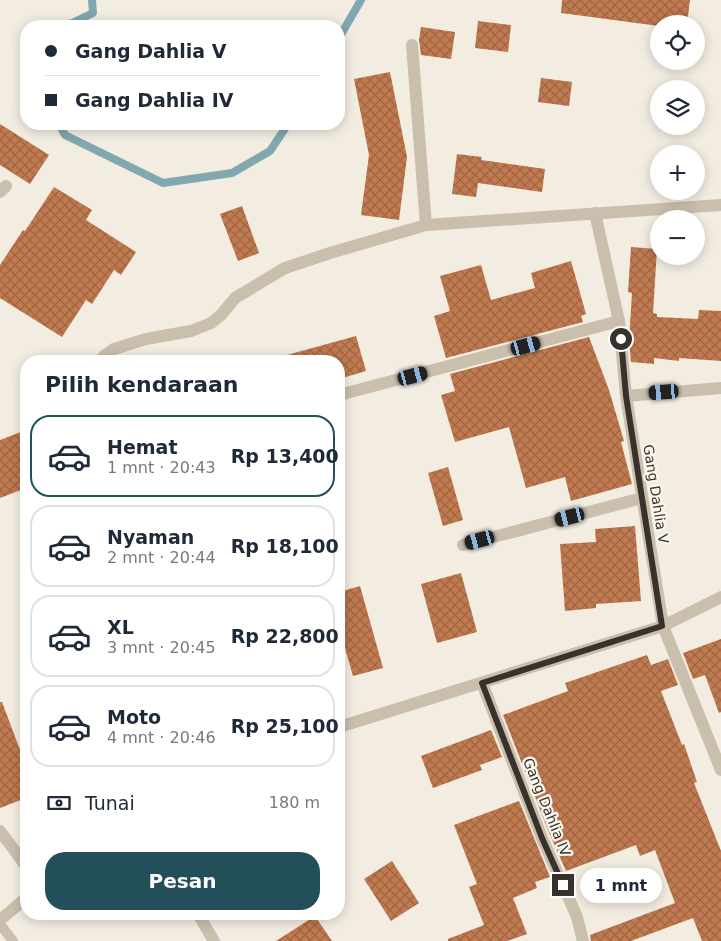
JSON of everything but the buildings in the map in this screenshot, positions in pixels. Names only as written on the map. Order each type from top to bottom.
[{"type":"street","points":[[412,44],[426,225]]},
{"type":"street","points":[[105,355],[114,349],[146,339],[191,331],[211,323],[221,315],[235,298],[285,268],[426,225],[721,205]]},
{"type":"street","name":"Gang Dahlia V","points":[[595,213],[620,321],[626,396],[662,626],[721,770]]},
{"type":"street","points":[[345,393],[620,321]]},
{"type":"street","points":[[626,396],[721,388]]},
{"type":"street","points":[[463,545],[642,498]]},
{"type":"street","points":[[345,725],[662,626],[721,597]]},
{"type":"street","name":"Gang Dahlia IV","points":[[482,683],[542,838],[577,917],[583,941]]},
{"type":"street","points":[[0,831],[20,858]]},
{"type":"street","points":[[0,920],[20,903]]},
{"type":"street","points":[[202,920],[214,941]]},
{"type":"lane","points":[[0,924],[13,941]]},
{"type":"waterway","points":[[78,20],[93,13],[92,0]]},
{"type":"waterway","points":[[345,28],[361,0]]},
{"type":"waterway","points":[[62,130],[65,135],[163,183],[232,173],[270,151],[284,130]]},
{"type":"route","points":[[563,885],[542,838],[482,683],[662,626],[626,396],[621,339]]}]
